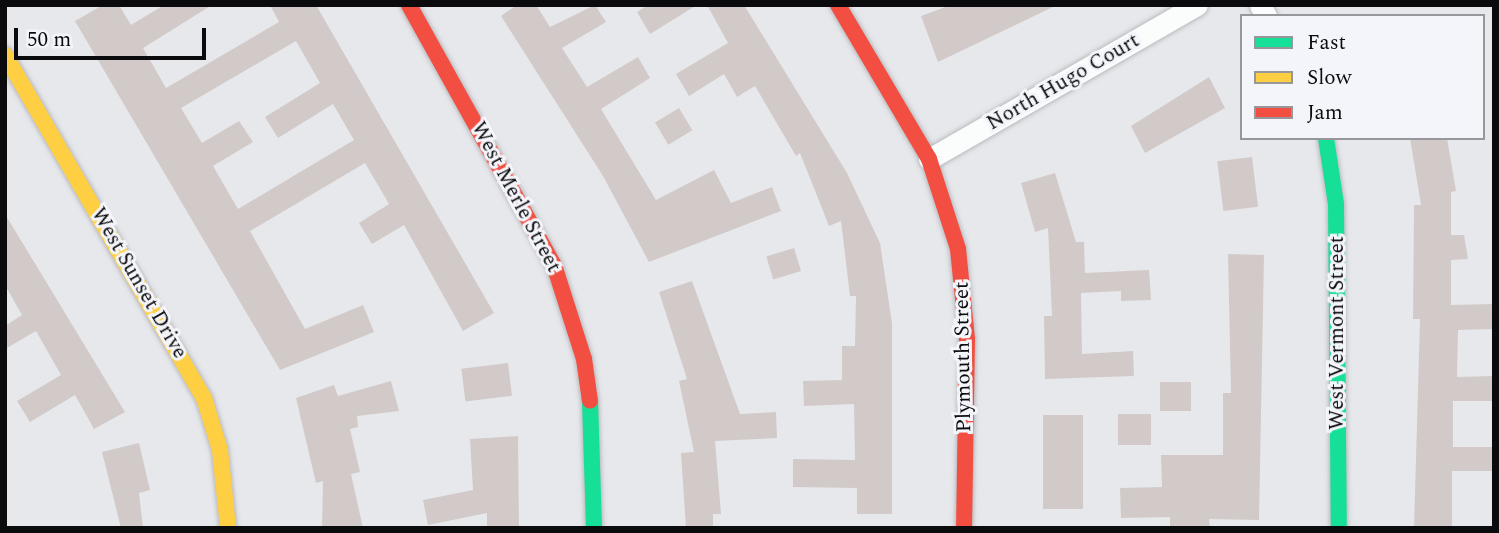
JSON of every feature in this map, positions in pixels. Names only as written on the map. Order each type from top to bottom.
[{"type":"street","name":"West Merle Street","points":[[409,5],[554,265],[575,325],[593,416],[594,528]]},
{"type":"street","name":"Plymouth Street","points":[[838,5],[929,159],[963,281],[964,528]]},
{"type":"street","name":"North Hugo Court","points":[[929,159],[1197,5]]},
{"type":"street","name":"West Sunset Drive","points":[[5,55],[204,398],[220,450],[228,528]]},
{"type":"street","name":"West Vermont Street","points":[[1326,140],[1336,204],[1339,528]]},
{"type":"building","points":[[103,5],[119,5],[131,25],[164,5],[212,5],[143,48],[166,88],[279,22],[270,5],[316,5],[494,313],[463,331],[404,225],[372,244],[359,223],[389,204],[365,163],[250,231],[305,329],[363,305],[374,332],[280,370],[75,21]],"holes":[[[296,41],[320,83],[265,117],[278,138],[333,104],[354,140],[238,209],[213,166],[253,142],[239,121],[202,143],[181,108]]]},
{"type":"building","points":[[517,5],[536,5],[550,27],[595,5],[606,22],[562,48],[587,87],[638,57],[650,78],[601,109],[656,200],[714,170],[731,203],[772,187],[781,211],[649,262],[603,176],[501,16]]},
{"type":"building","points":[[648,5],[697,5],[650,34],[637,12]]},
{"type":"building","points":[[707,5],[744,5],[847,173],[880,243],[892,323],[892,514],[857,514],[857,488],[793,487],[793,459],[855,460],[854,404],[804,406],[803,381],[842,380],[842,346],[855,346],[856,296],[850,296],[841,221],[829,226],[800,153],[796,156],[755,86],[737,97],[724,74],[689,96],[676,74],[728,43]]},
{"type":"building","points":[[951,5],[1057,5],[938,62],[921,16]]},
{"type":"building","points":[[1209,77],[1225,108],[1145,153],[1131,126]]},
{"type":"building","points":[[679,108],[692,130],[668,145],[655,122]]},
{"type":"building","points":[[1410,140],[1447,140],[1456,191],[1451,192],[1451,235],[1464,235],[1468,259],[1451,260],[1451,305],[1494,304],[1494,329],[1458,330],[1457,377],[1494,376],[1494,401],[1453,401],[1453,447],[1494,447],[1494,471],[1452,471],[1452,528],[1414,528],[1420,319],[1413,319],[1414,205],[1421,205]]},
{"type":"building","points":[[1252,157],[1258,207],[1223,211],[1217,161]]},
{"type":"building","points":[[1055,173],[1076,242],[1084,242],[1085,273],[1149,270],[1151,300],[1121,301],[1121,291],[1081,293],[1082,354],[1133,351],[1134,376],[1045,379],[1044,316],[1052,316],[1048,228],[1035,232],[1021,183]]},
{"type":"building","points":[[5,214],[125,412],[94,429],[75,395],[30,422],[17,401],[61,375],[36,331],[5,349],[5,326],[22,315],[5,285]]},
{"type":"building","points":[[794,248],[801,271],[773,279],[766,256]]},
{"type":"building","points":[[1228,254],[1264,255],[1259,520],[1209,519],[1210,528],[1170,528],[1170,517],[1121,518],[1120,488],[1162,487],[1161,455],[1223,455],[1223,393],[1231,393]]},
{"type":"building","points":[[692,281],[740,414],[776,412],[777,438],[715,441],[721,514],[713,514],[713,528],[686,528],[681,453],[694,452],[679,381],[687,379],[659,292]]},
{"type":"building","points":[[508,363],[512,396],[465,401],[461,369]]},
{"type":"building","points":[[391,381],[399,411],[357,416],[358,427],[350,429],[360,472],[351,474],[363,528],[322,528],[323,481],[316,483],[296,398],[334,385],[338,396]]},
{"type":"building","points":[[1160,382],[1191,382],[1191,411],[1160,411]]},
{"type":"building","points":[[1118,414],[1151,414],[1151,445],[1118,445]]},
{"type":"building","points":[[1043,415],[1083,415],[1083,509],[1043,509]]},
{"type":"building","points":[[518,436],[519,528],[487,528],[487,513],[428,525],[423,500],[473,490],[470,439]]},
{"type":"building","points":[[139,443],[150,490],[139,493],[143,528],[121,528],[102,452]]},
{"type":"traffic: fast","points":[[1326,140],[1336,204],[1339,528]]},
{"type":"traffic: fast","points":[[590,401],[594,528]]},
{"type":"traffic: slow","points":[[5,55],[204,398],[220,450],[228,528]]},
{"type":"traffic: jam","points":[[409,5],[554,265],[584,359],[590,401]]},
{"type":"traffic: jam","points":[[838,5],[929,159],[958,249],[967,339],[964,528]]}]
